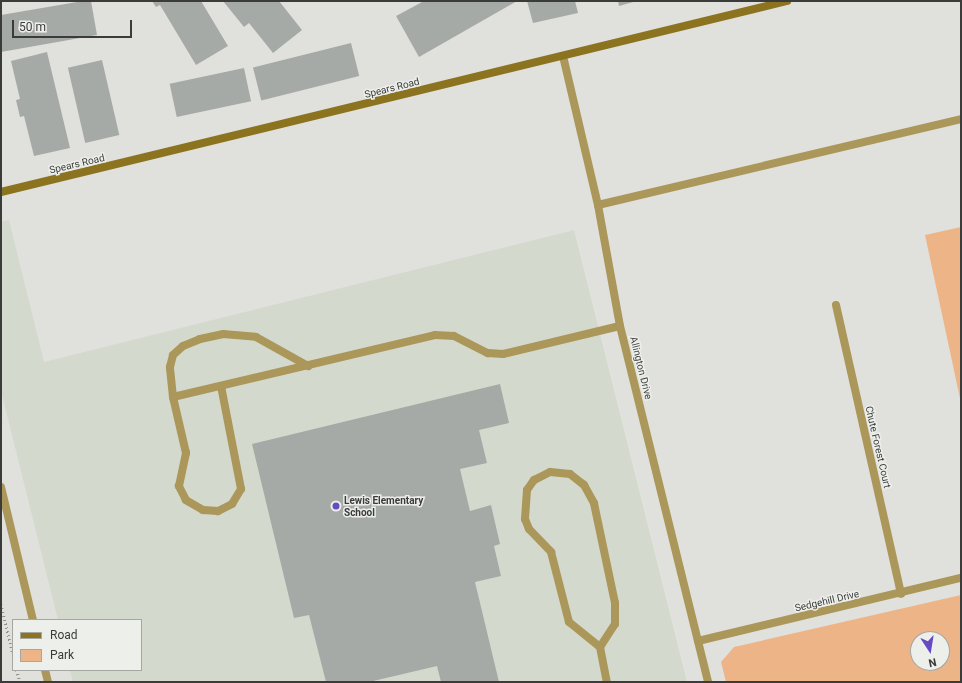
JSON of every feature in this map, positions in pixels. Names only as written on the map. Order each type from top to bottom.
[{"type":"street","name":"Spears Road","points":[[1,192],[787,1]]},
{"type":"street","name":"Allington Drive","points":[[563,56],[598,205],[620,326],[708,682]]},
{"type":"street","points":[[598,205],[961,119]]},
{"type":"street","name":"Chute Forest Court","points":[[836,305],[901,594]]},
{"type":"street","points":[[173,397],[308,366],[436,334],[454,336],[488,352],[502,354],[620,326]]},
{"type":"street","points":[[222,386],[241,489],[232,504],[218,511],[203,510],[186,500],[179,486],[186,453],[173,397],[170,367],[173,355],[183,346],[224,334],[256,337],[308,366]]},
{"type":"street","points":[[600,647],[615,624],[615,603],[594,503],[584,485],[570,474],[550,472],[534,480],[526,490],[525,518],[529,529],[551,552],[569,622],[600,647],[607,682]]},
{"type":"street","points":[[1,487],[33,619]]},
{"type":"street","name":"Sedgehill Drive","points":[[698,641],[901,594],[961,578]]},
{"type":"street","points":[[45,671],[48,682]]},
{"type":"path","points":[[1,604],[12,650]]},
{"type":"path","points":[[17,671],[20,682]]},
{"type":"shaded area","name":"Lewis Elementary School","points":[[9,220],[44,362],[574,230],[687,682],[73,682],[70,671],[142,671],[142,619],[58,619],[1,391],[1,222]]},
{"type":"green space","points":[[961,227],[961,403],[925,235]]},
{"type":"green space","points":[[961,595],[961,682],[726,682],[721,662],[734,647]]},
{"type":"building","points":[[83,1],[91,1],[97,35],[1,52],[1,15]]},
{"type":"building","points":[[152,1],[201,1],[228,46],[196,65],[160,5],[156,7]]},
{"type":"building","points":[[223,1],[279,1],[302,30],[273,53],[249,23],[244,27]]},
{"type":"building","points":[[424,1],[517,1],[419,57],[396,16]]},
{"type":"building","points":[[527,1],[575,1],[578,13],[533,23]]},
{"type":"building","points":[[618,1],[637,1],[619,6]]},
{"type":"building","points":[[351,43],[359,76],[261,100],[253,67]]},
{"type":"building","points":[[47,52],[70,148],[34,156],[24,116],[20,117],[16,100],[20,99],[11,61]]},
{"type":"building","points":[[102,60],[119,135],[85,143],[68,68]]},
{"type":"building","points":[[244,68],[251,101],[177,117],[170,84]]},
{"type":"building","points":[[500,384],[509,423],[479,430],[487,463],[460,469],[470,511],[491,505],[500,544],[494,546],[501,576],[475,582],[499,682],[441,682],[437,666],[369,682],[326,682],[309,615],[294,618],[252,444]]},
{"type":"place","name":"Lewis Elementary School","points":[[336,506]]}]
